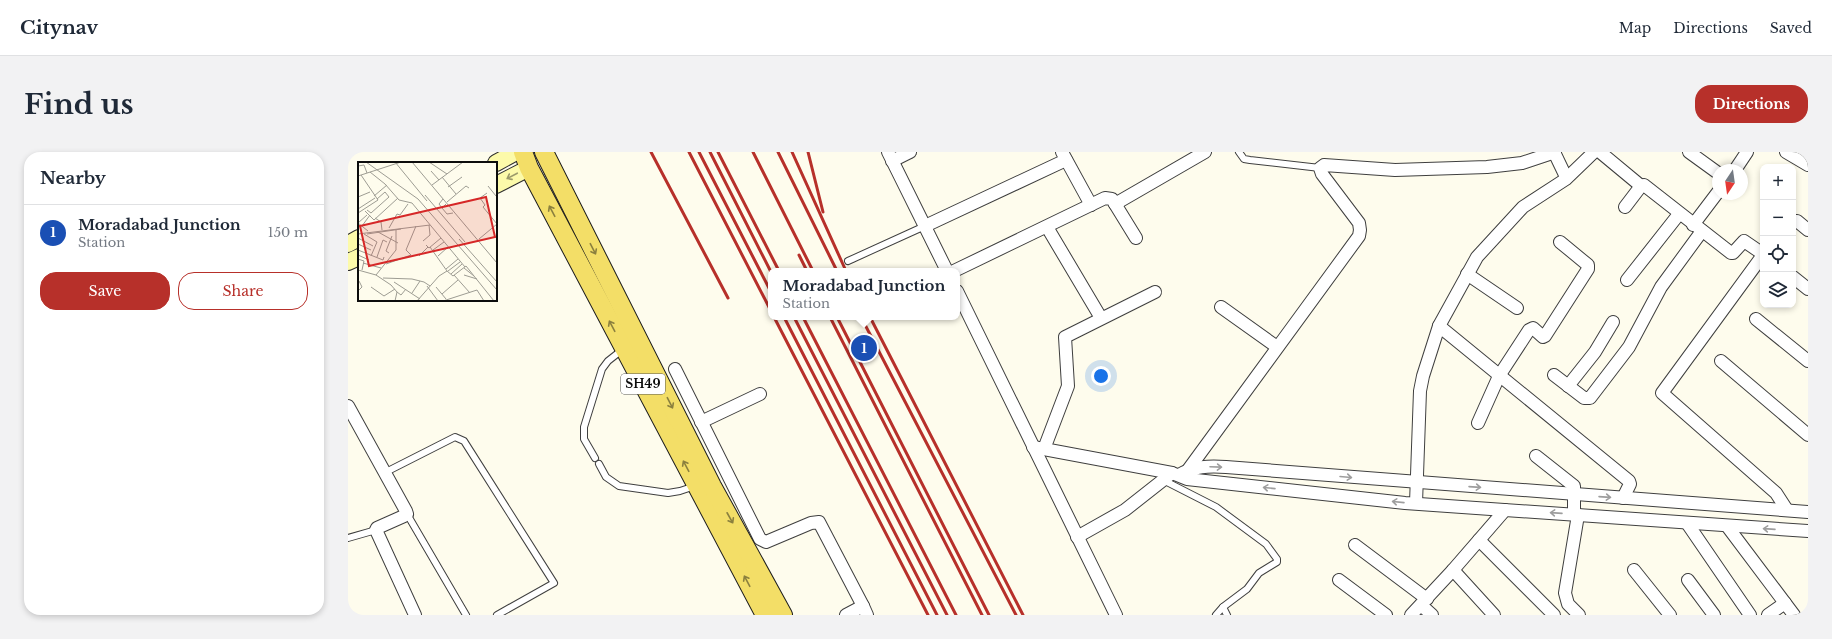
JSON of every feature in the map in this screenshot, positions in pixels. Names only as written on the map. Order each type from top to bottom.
[{"type":"main road","name":"SH49","points":[[544,152],[645,370],[696,485],[743,558],[783,615]]},
{"type":"main road","name":"SH49","points":[[526,160],[625,349],[645,370],[712,486],[743,558],[765,615]]},
{"type":"street","points":[[497,162],[516,152]]},
{"type":"street","points":[[910,152],[890,157],[946,268]]},
{"type":"street","points":[[1115,204],[1205,152]]},
{"type":"street","points":[[1175,475],[1277,347],[1354,244],[1360,230],[1359,223],[1322,174],[1320,168],[1324,165],[1395,170],[1487,167],[1522,163],[1555,152],[1566,177]]},
{"type":"street","points":[[1416,503],[1420,391],[1423,376],[1439,326],[1477,257],[1523,207],[1566,177],[1594,152]]},
{"type":"street","points":[[1600,152],[1641,186],[1644,186],[1697,228],[1732,253],[1744,241],[1760,253]]},
{"type":"street","points":[[1689,152],[1712,169]]},
{"type":"street","points":[[1739,164],[1747,152]]},
{"type":"street","points":[[1786,152],[1808,165]]},
{"type":"street","points":[[925,226],[1064,156],[1091,205]]},
{"type":"street","points":[[497,184],[526,160]]},
{"type":"street","points":[[1625,207],[1641,186]]},
{"type":"street","points":[[960,268],[1091,205],[1109,198],[1115,204],[1136,238]]},
{"type":"street","points":[[1554,375],[1584,398],[1590,398],[1629,347],[1661,287],[1713,200]]},
{"type":"street","points":[[1627,280],[1679,214]]},
{"type":"street","points":[[1797,221],[1808,230]]},
{"type":"street","points":[[1047,226],[1101,318]]},
{"type":"street","points":[[348,244],[358,239]]},
{"type":"street","points":[[1478,423],[1499,376],[1529,330],[1533,328],[1545,336],[1588,269],[1588,265],[1560,242]]},
{"type":"street","points":[[348,262],[358,257]]},
{"type":"street","points":[[1760,259],[1662,393],[1776,493],[1787,510]]},
{"type":"street","points":[[1467,274],[1517,308]]},
{"type":"street","points":[[1796,279],[1808,289]]},
{"type":"street","points":[[1038,448],[1068,386],[1065,337],[1155,292]]},
{"type":"street","points":[[960,297],[1038,448],[1077,537],[1116,615]]},
{"type":"street","points":[[1221,307],[1277,347]]},
{"type":"street","points":[[1756,319],[1808,361]]},
{"type":"street","points":[[1568,386],[1595,352],[1613,322]]},
{"type":"street","points":[[1439,326],[1629,481],[1623,498]]},
{"type":"street","points":[[1721,361],[1808,435]]},
{"type":"street","points":[[675,370],[760,539],[766,542],[811,523],[819,522],[865,611],[846,615]]},
{"type":"street","points":[[701,422],[760,394]]},
{"type":"street","points":[[348,406],[407,514],[376,530],[415,615]]},
{"type":"street","points":[[1038,448],[1175,475],[1187,479],[1416,503],[1808,531]]},
{"type":"street","points":[[1536,456],[1574,485],[1576,515],[1565,593],[1568,604],[1578,615]]},
{"type":"street","points":[[1077,537],[1125,510],[1175,475],[1198,467],[1226,467],[1416,483],[1808,512]]},
{"type":"street","points":[[1411,615],[1453,570],[1505,510]]},
{"type":"street","points":[[1687,523],[1750,615]]},
{"type":"street","points":[[1727,526],[1794,615]]},
{"type":"street","points":[[1479,540],[1554,615]]},
{"type":"street","points":[[1355,545],[1424,602],[1432,615]]},
{"type":"street","points":[[1453,570],[1494,615]]},
{"type":"street","points":[[1634,570],[1670,615]]},
{"type":"street","points":[[1339,580],[1386,615]]},
{"type":"street","points":[[1688,580],[1714,615]]},
{"type":"street","points":[[1768,615],[1785,603]]},
{"type":"lane","points":[[1239,152],[1244,159],[1320,168]]},
{"type":"lane","points":[[848,261],[925,226]]},
{"type":"lane","points":[[595,458],[584,439],[584,427],[602,369],[608,361],[625,349]]},
{"type":"lane","points":[[384,472],[455,437],[464,441],[554,582],[497,615]]},
{"type":"lane","points":[[598,464],[606,477],[619,486],[668,493],[680,491],[696,485]]},
{"type":"lane","points":[[1175,475],[1266,544],[1277,559],[1276,562],[1259,573],[1247,589],[1223,607],[1216,615]]},
{"type":"lane","points":[[407,514],[466,615]]},
{"type":"lane","points":[[348,538],[376,530]]},
{"type":"lane","points":[[1223,607],[1227,615]]},
{"type":"railway","points":[[651,152],[728,298]]},
{"type":"railway","points":[[689,152],[768,305]]},
{"type":"railway","points":[[699,152],[768,286]]},
{"type":"railway","points":[[710,152],[769,268]]},
{"type":"railway","points":[[718,152],[777,268]]},
{"type":"railway","points":[[753,152],[811,268]]},
{"type":"railway","points":[[778,152],[836,268]]},
{"type":"railway","points":[[792,152],[845,268]]},
{"type":"railway","points":[[808,152],[823,212]]},
{"type":"railway","points":[[799,255],[806,268]]},
{"type":"railway","points":[[776,320],[928,615]]},
{"type":"railway","points":[[786,320],[937,615]]},
{"type":"railway","points":[[796,320],[947,615]]},
{"type":"railway","points":[[805,320],[956,615]]},
{"type":"railway","points":[[832,320],[982,615]]},
{"type":"railway","points":[[839,320],[989,615]]},
{"type":"railway","points":[[863,320],[1016,615]]},
{"type":"railway","points":[[872,320],[1023,615]]},
{"type":"place","name":"Moradabad Junction","points":[[864,348]]}]
